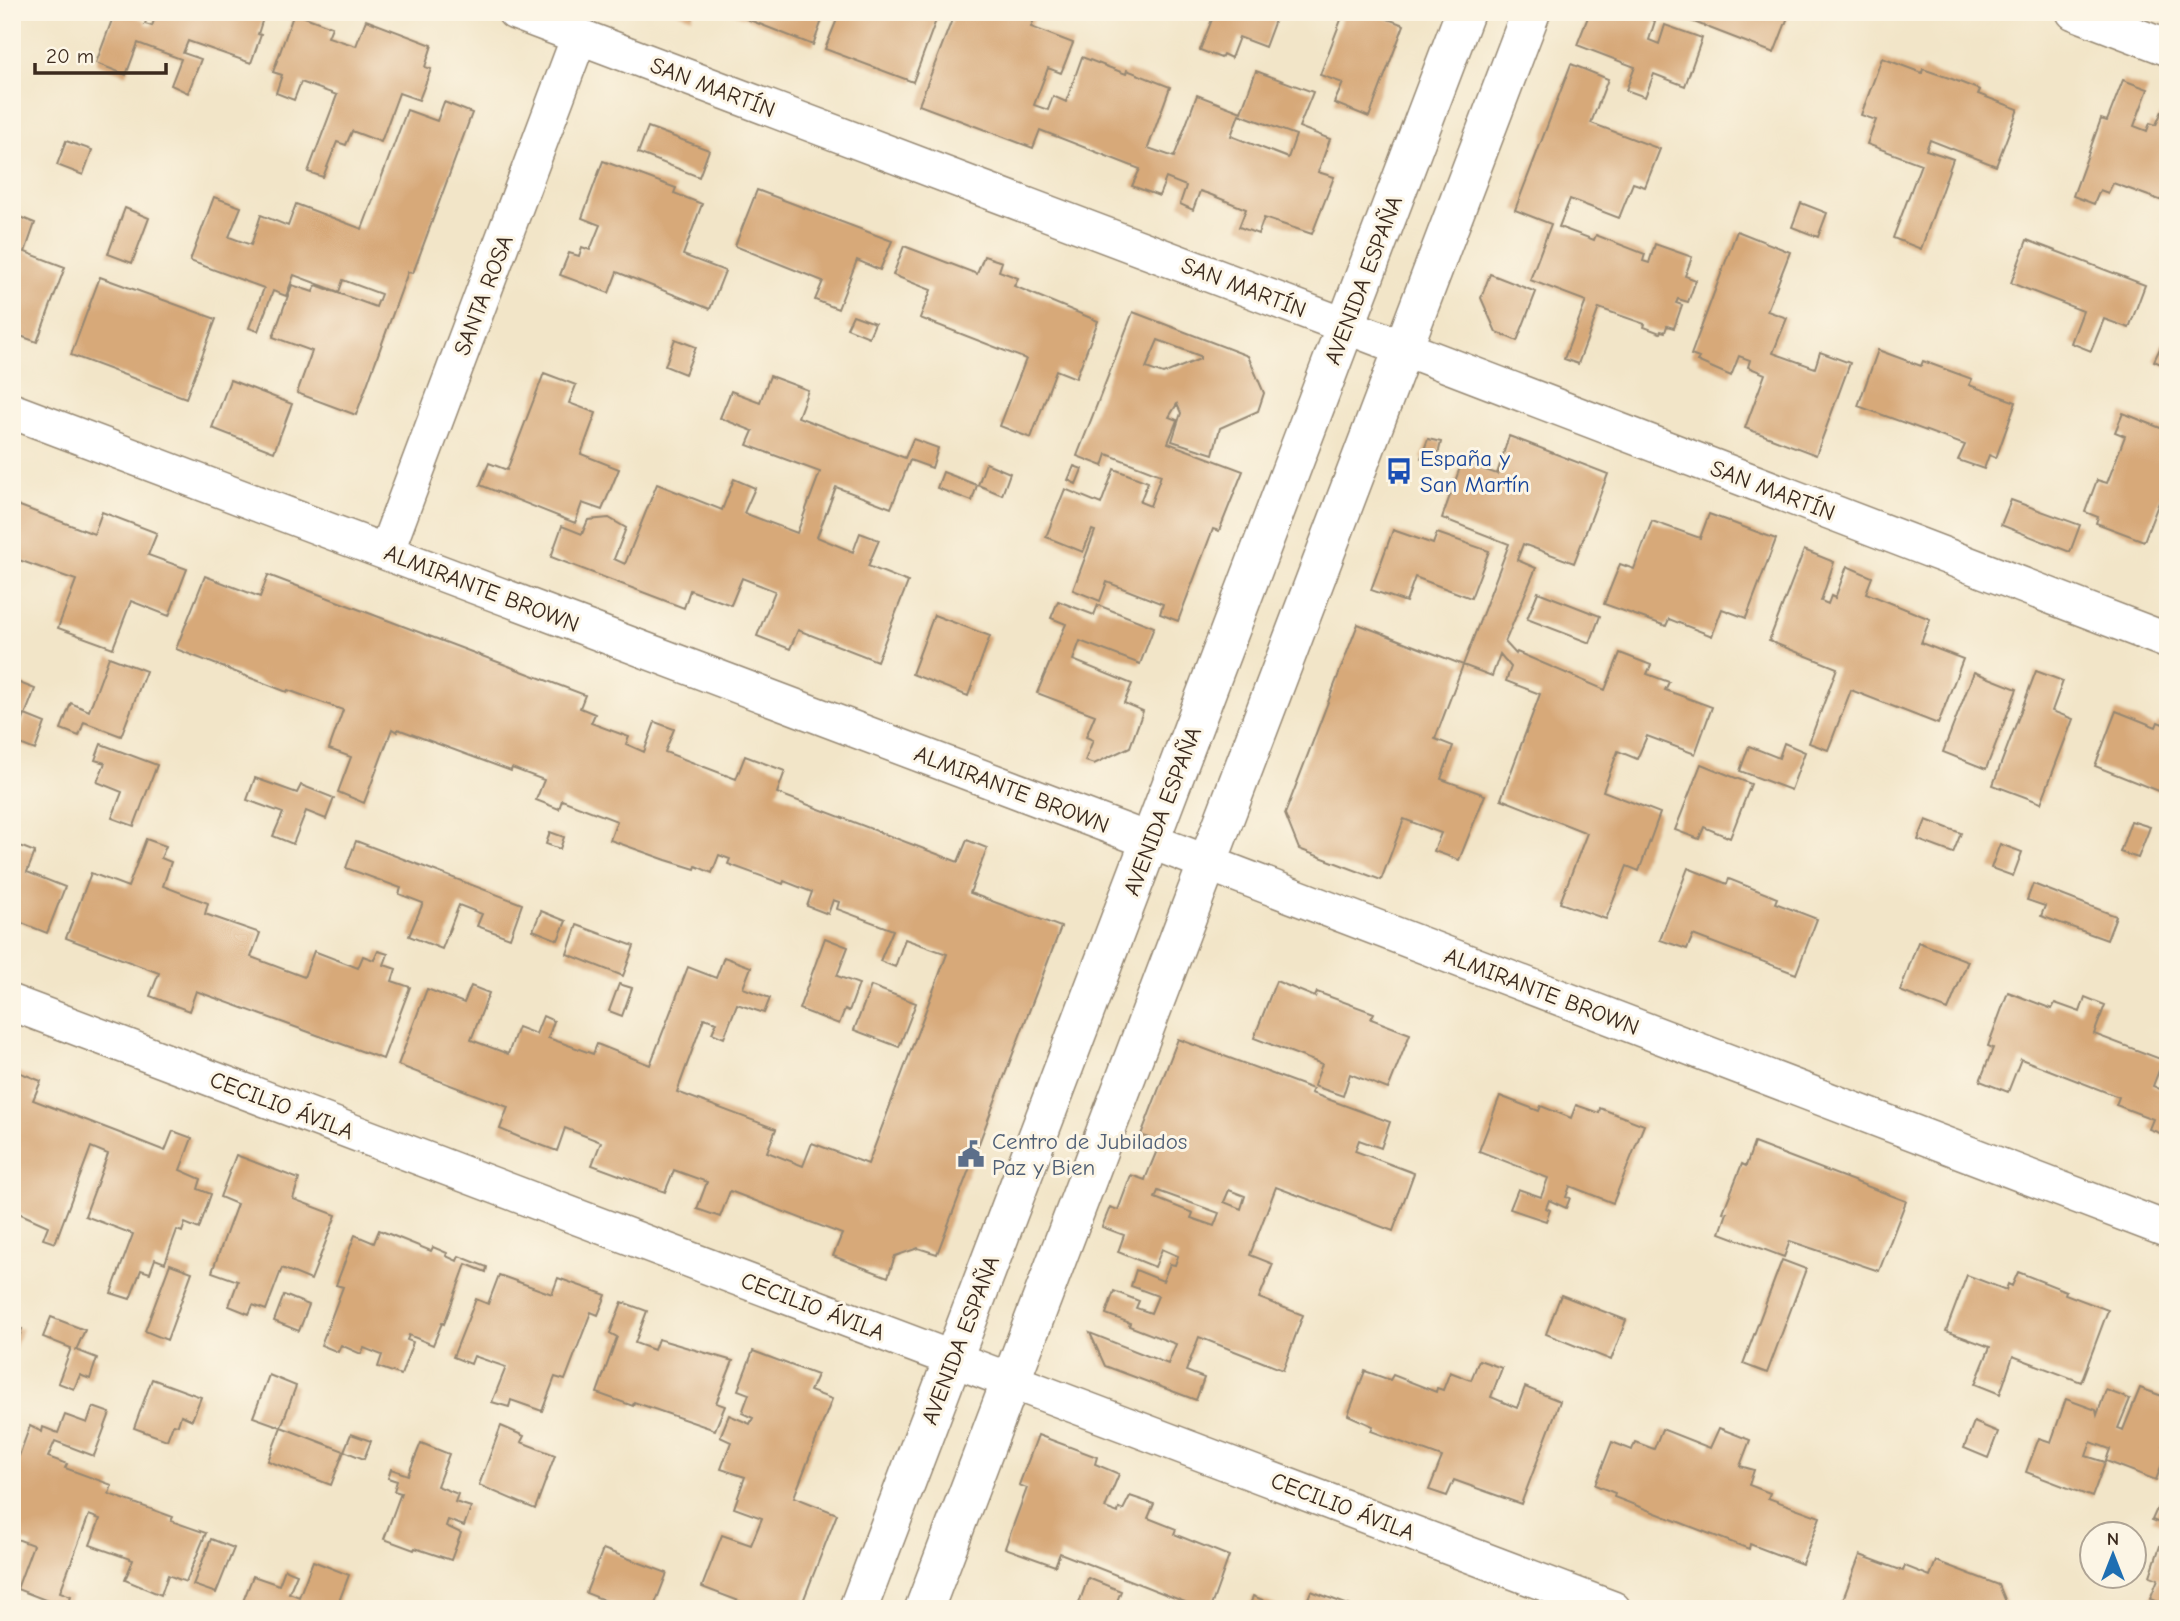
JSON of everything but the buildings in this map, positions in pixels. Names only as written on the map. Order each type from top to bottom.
[{"type":"main road","name":"AVENIDA ESPAÑA","points":[[858,1609],[1465,12]]},
{"type":"main road","points":[[925,1609],[1531,12]]},
{"type":"street","name":"SAN MARTÍN","points":[[515,12],[2168,640]]},
{"type":"street","points":[[2074,12],[2168,48]]},
{"type":"street","name":"SANTA ROSA","points":[[386,552],[579,37]]},
{"type":"street","name":"ALMIRANTE BROWN","points":[[12,411],[1208,862],[2168,1230]]},
{"type":"street","name":"CECILIO ÁVILA","points":[[12,1003],[1613,1609]]},
{"type":"place","name":"España y San Martín","points":[[1399,471]]},
{"type":"place","name":"Centro de Jubilados Paz y Bien","points":[[971,1154]]}]
